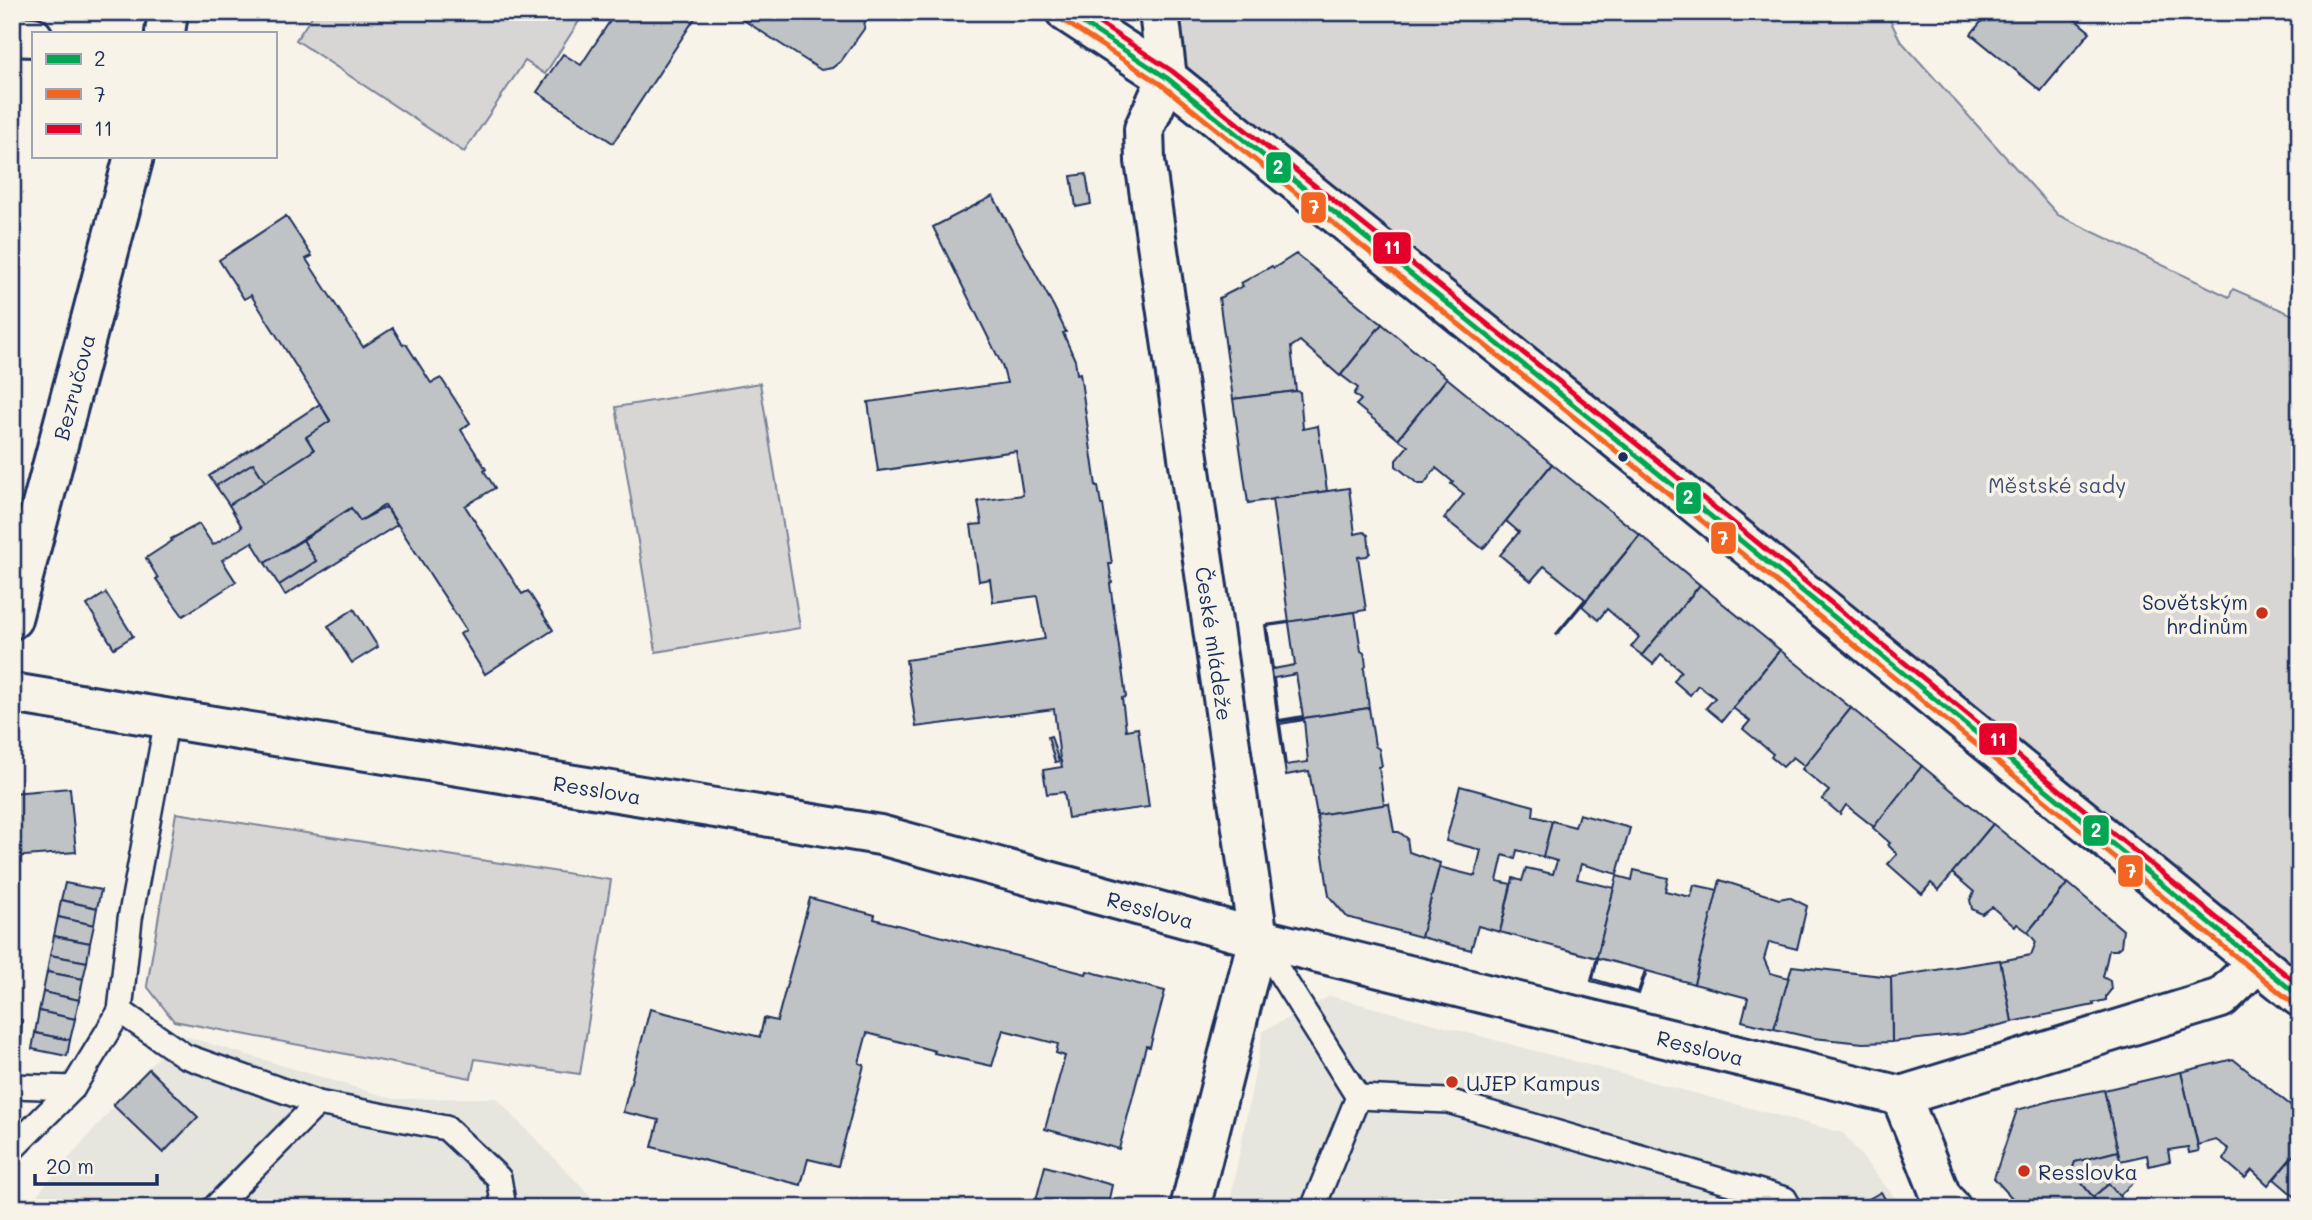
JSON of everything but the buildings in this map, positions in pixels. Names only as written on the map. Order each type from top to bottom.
[{"type":"street","points":[[165,32],[168,12]]},
{"type":"street","points":[[1066,12],[1167,78],[1637,456],[2300,996]]},
{"type":"street","points":[[1159,12],[1167,78]]},
{"type":"street","points":[[12,36],[32,37]]},
{"type":"street","name":"České mládeže","points":[[1167,78],[1144,129],[1145,161],[1258,938],[1190,1208]]},
{"type":"street","name":"Bezručova","points":[[12,619],[133,158]]},
{"type":"street","name":"Resslova","points":[[12,693],[880,835],[1258,938],[1901,1096]]},
{"type":"street","points":[[1951,1208],[1941,1196],[1901,1096],[2221,998],[2259,962]]},
{"type":"lane","points":[[12,1149],[72,1088],[120,1011],[130,919],[167,719]]},
{"type":"lane","points":[[1258,938],[1359,1097]]},
{"type":"lane","points":[[120,1011],[185,1056],[318,1103],[446,1128],[499,1178],[504,1208]]},
{"type":"lane","points":[[12,1086],[72,1088]]},
{"type":"lane","points":[[1359,1097],[1448,1101],[1782,1205]]},
{"type":"lane","points":[[1313,1208],[1359,1097]]},
{"type":"lane","points":[[214,1208],[318,1103]]},
{"type":"shaded area","name":"UJEP Kampus","points":[[1330,996],[1843,1133],[1903,1208],[1229,1208],[1263,1031]]},
{"type":"shaded area","points":[[178,1034],[394,1099],[496,1098],[602,1208],[25,1208]]},
{"type":"green space","points":[[315,12],[585,12],[545,74],[525,61],[464,152],[296,40]]},
{"type":"green space","name":"Městské sady","points":[[1159,12],[1886,12],[1900,40],[2058,215],[2229,297],[2233,289],[2300,318],[2300,997],[1167,78]]},
{"type":"green space","points":[[760,383],[800,628],[656,652],[616,407]]},
{"type":"green space","points":[[176,813],[611,880],[580,1074],[475,1059],[471,1078],[174,1021],[147,986]]},
{"type":"transit line","name":"2","points":[[1066,12],[1167,78],[1637,456],[2300,997]]},
{"type":"transit line","name":"11","points":[[1082,12],[1172,71],[1643,449],[2300,986]]},
{"type":"transit line","name":"7","points":[[1061,19],[1162,85],[1631,463],[2294,1004]]},
{"type":"place","name":"Sovětským hrdinům","points":[[2262,613]]},
{"type":"place","name":"UJEP Kampus","points":[[1452,1082]]},
{"type":"place","name":"Resslovka","points":[[2024,1171]]}]
